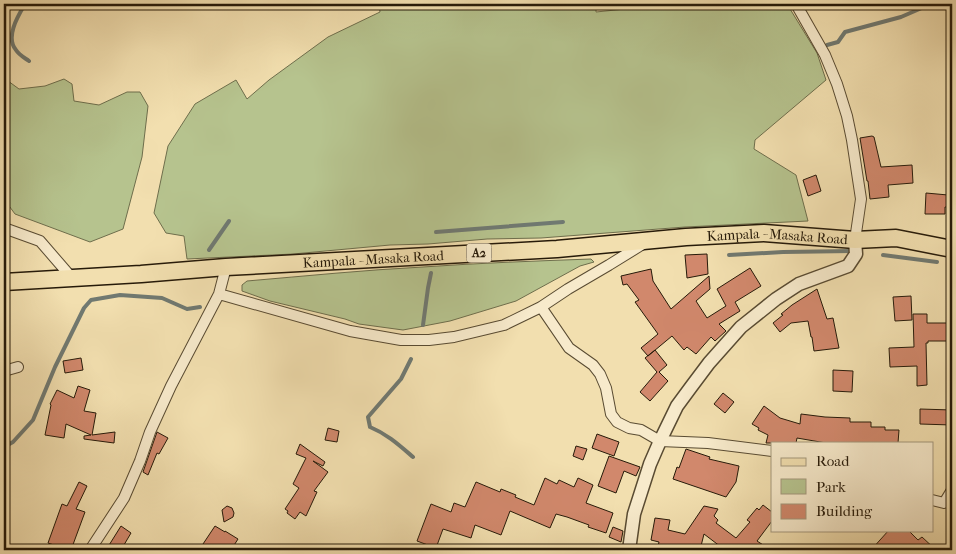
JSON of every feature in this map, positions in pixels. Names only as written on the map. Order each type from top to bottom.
[{"type":"main road","name":"Kampala - Masaka Road","points":[[4,282],[557,248],[764,233],[855,240],[896,238],[952,248]]},
{"type":"street","points":[[628,550],[634,514],[650,464],[677,406],[709,363],[741,327],[776,299],[799,284],[848,266],[856,254],[855,240],[860,198],[847,116],[825,55],[796,4]]},
{"type":"street","points":[[4,228],[40,240],[72,278]]},
{"type":"street","points":[[219,294],[350,331],[401,340],[429,340],[479,332],[504,325],[541,307],[647,241]]},
{"type":"street","points":[[90,550],[124,498],[150,432],[171,386],[219,294],[226,267]]},
{"type":"street","points":[[541,307],[569,348],[593,365],[600,374],[606,388],[611,414],[617,422],[629,428],[642,430],[660,441],[708,443],[771,451]]},
{"type":"street","points":[[4,371],[18,367]]},
{"type":"street","points":[[934,500],[944,503],[952,490]]},
{"type":"green space","points":[[379,4],[596,4],[596,12],[662,4],[787,4],[817,53],[826,80],[755,140],[754,149],[796,175],[808,221],[685,227],[541,238],[487,239],[293,254],[187,259],[184,236],[166,233],[154,213],[168,146],[195,104],[236,80],[247,99],[269,80],[328,37],[380,12]]},
{"type":"green space","points":[[4,78],[19,89],[45,86],[64,79],[72,84],[74,101],[99,105],[127,92],[140,92],[148,106],[142,157],[123,229],[90,242],[15,214],[4,199]]},
{"type":"green space","points":[[591,259],[594,262],[580,266],[516,301],[450,321],[403,330],[359,324],[270,301],[242,291],[242,285],[247,281],[401,268]]},
{"type":"building","points":[[874,137],[881,167],[912,165],[913,183],[888,185],[889,197],[870,199],[860,138]]},
{"type":"building","points":[[816,175],[821,191],[808,196],[803,180]]},
{"type":"building","points":[[926,193],[948,195],[948,207],[945,207],[945,214],[925,214]]},
{"type":"building","points":[[707,254],[708,274],[687,278],[685,255]]},
{"type":"building","points":[[750,268],[761,286],[735,302],[740,311],[719,324],[726,331],[715,341],[711,337],[696,354],[687,347],[684,350],[672,336],[648,356],[641,348],[658,334],[635,302],[639,300],[627,284],[623,285],[621,276],[651,269],[653,281],[671,309],[709,276],[710,289],[696,301],[707,318],[726,306],[717,289]]},
{"type":"building","points":[[817,289],[827,319],[833,318],[839,348],[814,351],[808,321],[791,323],[780,332],[773,323],[792,305]]},
{"type":"building","points":[[911,296],[912,320],[895,321],[893,297]]},
{"type":"building","points":[[913,314],[927,314],[927,323],[951,323],[951,341],[928,341],[926,343],[927,385],[917,386],[917,366],[890,367],[889,348],[914,347]]},
{"type":"building","points":[[655,350],[667,365],[659,372],[668,381],[650,401],[640,392],[657,372],[645,358]]},
{"type":"building","points":[[81,358],[83,370],[65,373],[63,361]]},
{"type":"building","points":[[833,370],[853,371],[852,392],[833,391]]},
{"type":"building","points":[[78,386],[90,390],[84,411],[96,413],[92,435],[115,432],[114,443],[84,439],[84,436],[91,435],[66,424],[64,438],[45,435],[50,404],[57,390],[74,398]]},
{"type":"building","points":[[723,393],[734,402],[725,413],[714,404]]},
{"type":"building","points":[[764,406],[780,418],[800,424],[801,414],[850,418],[850,422],[871,422],[871,427],[899,430],[898,442],[820,442],[797,438],[796,442],[766,443],[768,435],[758,430],[759,428],[752,424]]},
{"type":"building","points":[[920,409],[952,410],[952,425],[920,424]]},
{"type":"building","points":[[328,428],[339,431],[337,442],[325,440]]},
{"type":"building","points":[[157,432],[168,438],[159,454],[157,453],[148,475],[143,472]]},
{"type":"building","points":[[597,434],[619,442],[614,456],[592,448]]},
{"type":"building","points":[[300,444],[325,462],[323,466],[313,461],[328,472],[314,491],[317,492],[306,516],[300,512],[295,519],[285,509],[299,488],[293,484],[306,458],[296,454]]},
{"type":"building","points":[[576,446],[587,449],[583,460],[573,456]]},
{"type":"building","points":[[686,449],[710,457],[709,459],[739,466],[736,482],[726,497],[673,479]]},
{"type":"building","points":[[609,456],[640,467],[636,476],[624,471],[616,493],[598,486]]},
{"type":"building","points":[[545,478],[557,484],[559,480],[574,487],[578,478],[593,485],[586,503],[613,513],[606,533],[556,514],[550,528],[510,511],[501,535],[475,525],[471,538],[443,529],[436,548],[417,541],[431,504],[451,512],[454,503],[465,507],[476,482],[500,492],[501,489],[534,505]]},
{"type":"building","points":[[79,482],[87,486],[76,509],[85,512],[71,550],[69,550],[48,543],[62,504],[67,506]]},
{"type":"building","points":[[763,505],[771,511],[771,522],[757,541],[771,550],[725,550],[704,534],[700,550],[677,550],[658,546],[659,542],[651,540],[655,518],[670,520],[668,530],[685,534],[704,506],[718,509],[714,516],[718,520],[716,523],[736,538],[750,522],[747,520],[757,508],[759,510]]},
{"type":"building","points":[[227,506],[232,508],[234,513],[233,517],[224,522],[222,510]]},
{"type":"building","points":[[121,526],[131,533],[121,550],[106,550]]},
{"type":"building","points":[[215,526],[238,539],[231,550],[199,550]]},
{"type":"building","points":[[613,527],[623,531],[621,542],[609,537]]},
{"type":"building","points":[[887,532],[910,532],[918,540],[922,537],[936,550],[871,550]]},
{"type":"waterway","points":[[25,4],[14,27],[12,39],[17,52],[29,61]]},
{"type":"waterway","points":[[827,45],[838,42],[845,32],[901,17],[924,7],[951,4]]},
{"type":"waterway","points":[[209,250],[229,221]]},
{"type":"waterway","points":[[436,232],[563,222]]},
{"type":"waterway","points":[[729,255],[852,251]]},
{"type":"waterway","points":[[883,255],[937,262]]},
{"type":"waterway","points":[[423,325],[431,273]]},
{"type":"waterway","points":[[4,447],[13,442],[33,420],[55,367],[84,308],[91,300],[120,295],[162,298],[187,309],[200,307]]},
{"type":"waterway","points":[[411,359],[401,379],[368,417],[370,427],[387,436],[413,457]]}]
